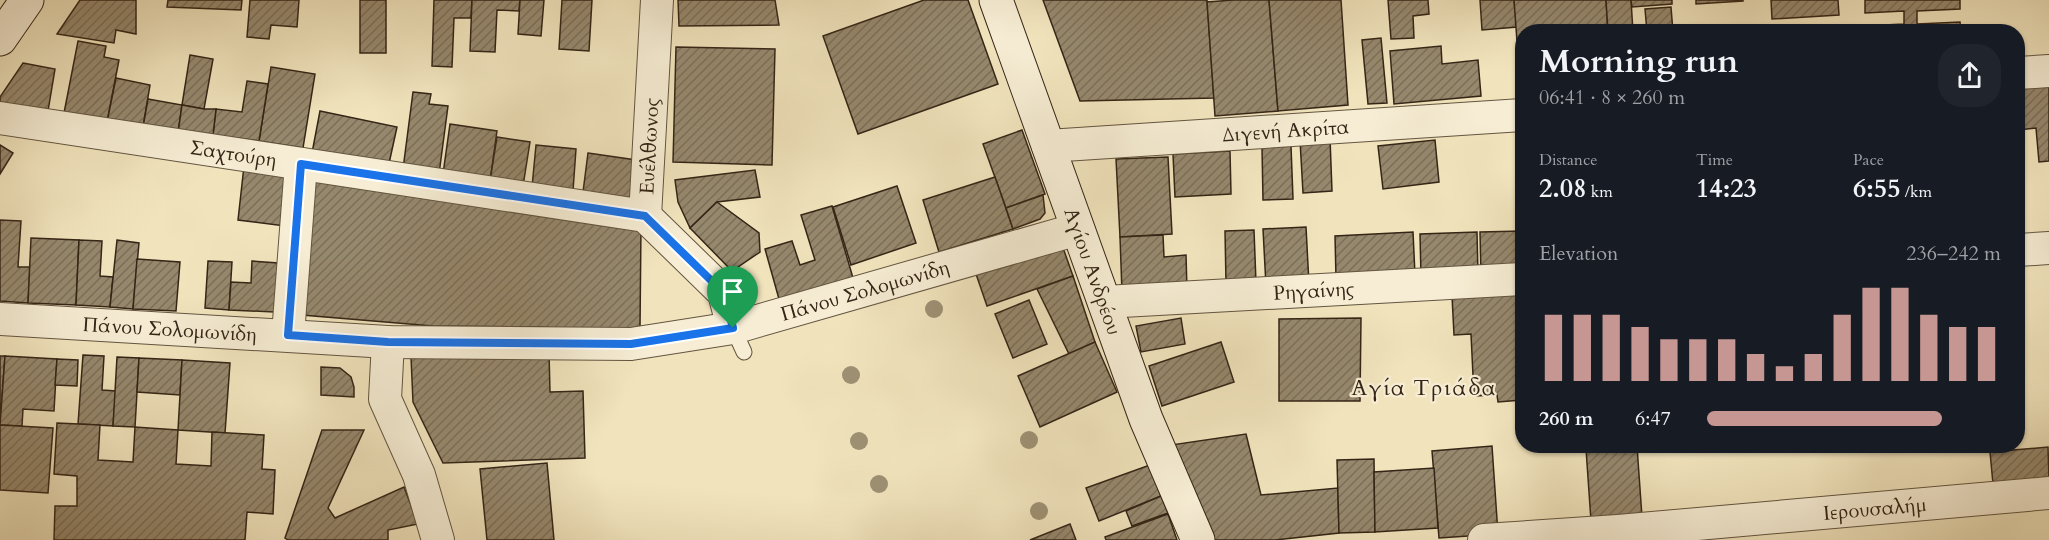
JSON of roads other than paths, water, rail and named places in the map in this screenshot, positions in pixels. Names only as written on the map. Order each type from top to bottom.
[{"type":"street","points":[[0,39],[27,0]]},
{"type":"street","name":"Ευέλθωνος","points":[[657,0],[645,216],[724,293],[738,340]]},
{"type":"street","name":"Αγίου Ανδρέου","points":[[996,0],[1146,419],[1198,540]]},
{"type":"street","points":[[2025,73],[2049,71]]},
{"type":"street","name":"Διγενή Ακρίτα","points":[[1048,146],[1515,114]]},
{"type":"street","name":"Σαχτούρη","points":[[0,118],[645,216]]},
{"type":"street","points":[[288,335],[301,164]]},
{"type":"street","name":"Πάνου Σολομωνίδη","points":[[0,319],[388,342],[631,344],[738,340],[1078,229]]},
{"type":"street","points":[[2025,250],[2049,248]]},
{"type":"street","name":"Ρηγαίνης","points":[[1104,302],[1515,279]]},
{"type":"street","points":[[388,342],[386,399],[419,475],[438,540]]},
{"type":"street","name":"Ιερουσαλήμ","points":[[1484,540],[1619,536],[2049,493]]},
{"type":"district","name":"Αγία Τριάδα","points":[[1424,387]]}]
